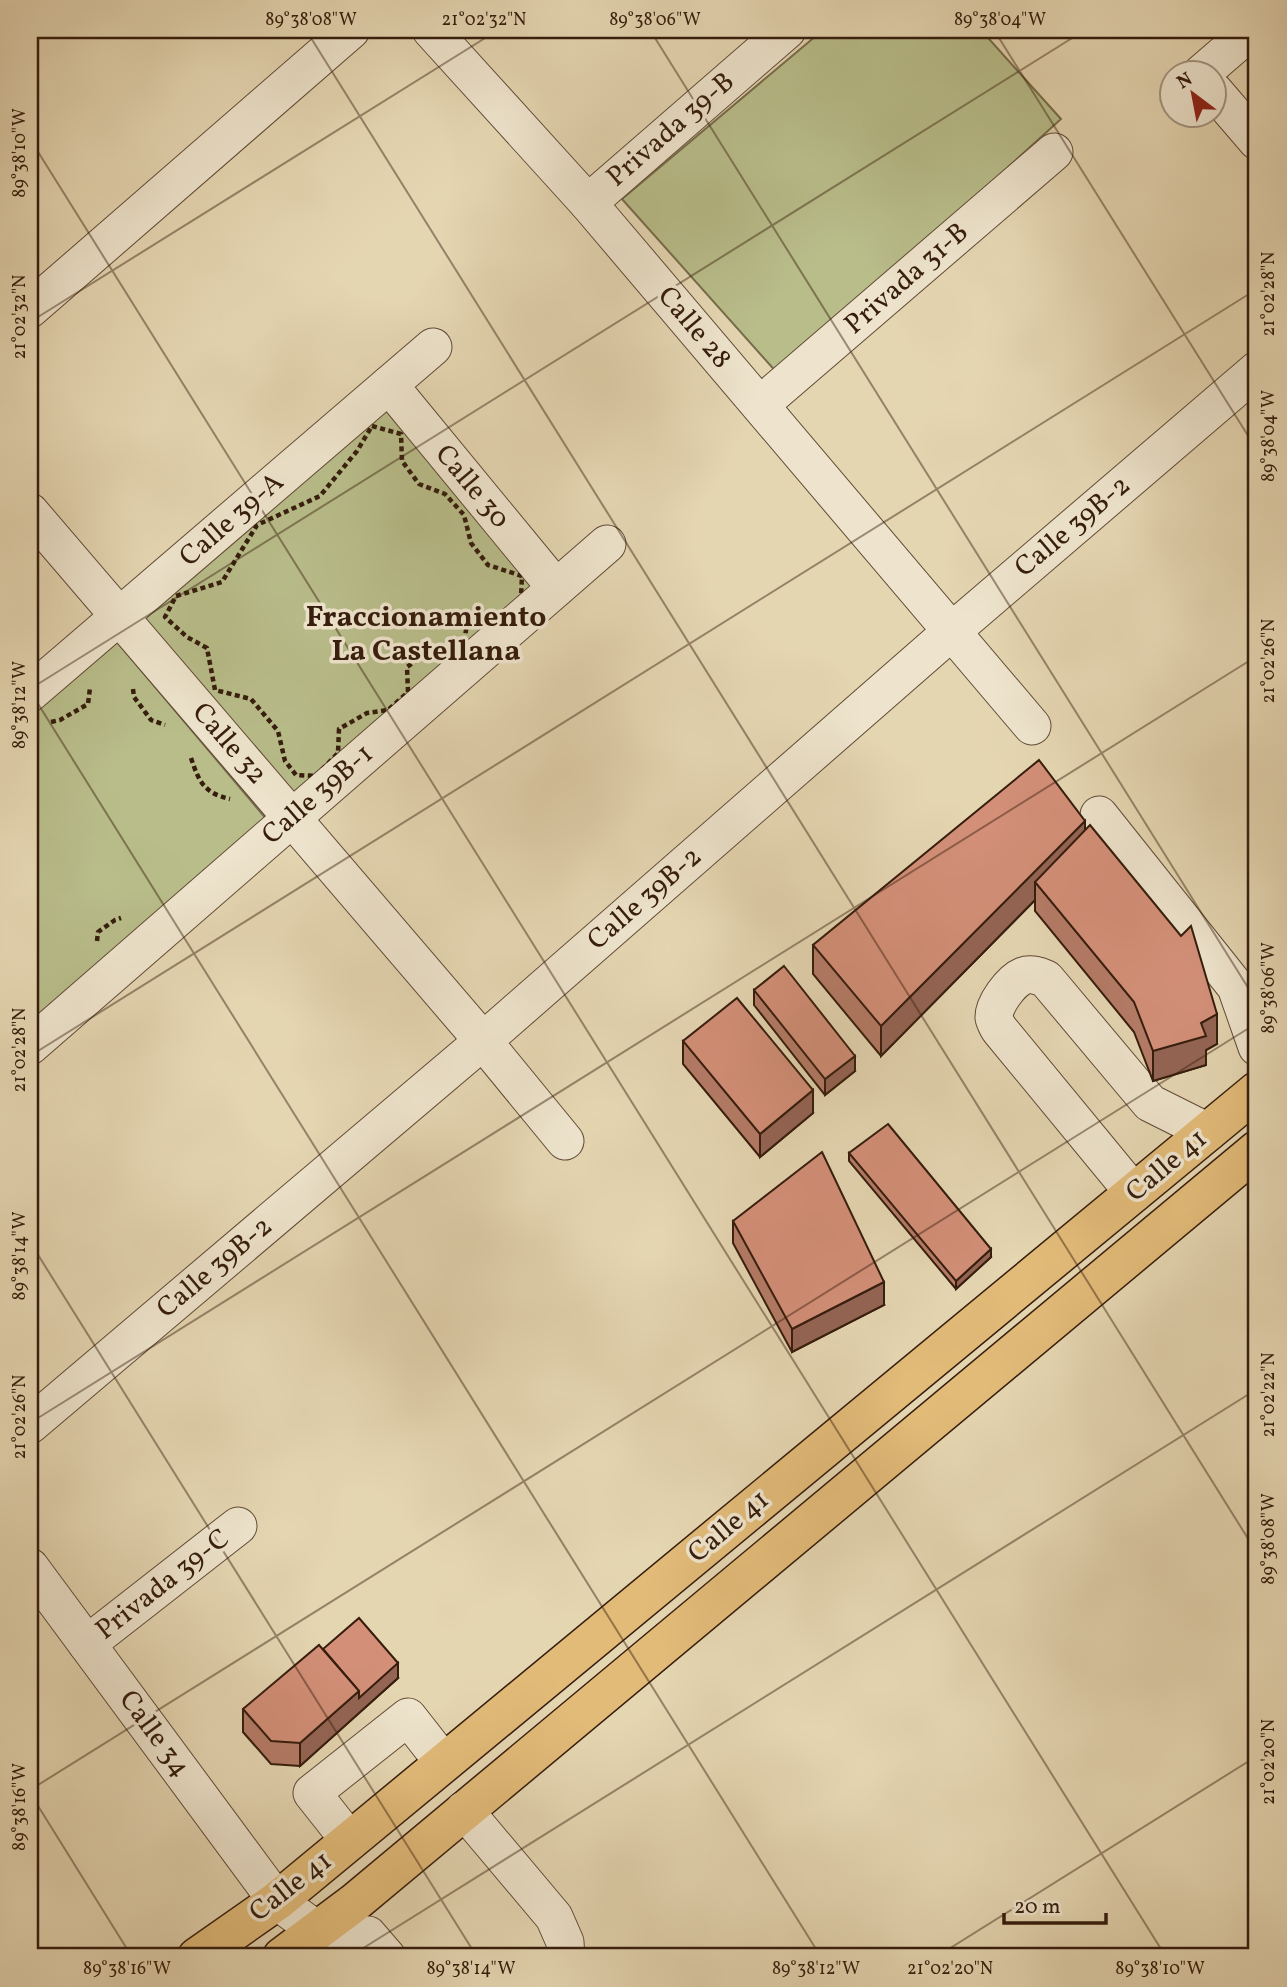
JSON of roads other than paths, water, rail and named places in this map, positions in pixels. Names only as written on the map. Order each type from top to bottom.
[{"type":"main road","name":"Calle 41","points":[[197,1957],[277,1901],[1257,1091]]},
{"type":"main road","name":"Calle 41","points":[[282,1957],[318,1931],[1257,1150]]},
{"type":"street","points":[[30,309],[351,30]]},
{"type":"street","name":"Calle 28","points":[[431,30],[588,203],[1032,726]]},
{"type":"street","name":"Privada 39-B","points":[[588,203],[787,30]]},
{"type":"street","points":[[1217,60],[1252,30]]},
{"type":"street","points":[[1228,108],[1257,141]]},
{"type":"street","name":"Privada 31-B","points":[[760,405],[1054,152]]},
{"type":"street","name":"Calle 39-A","points":[[30,693],[433,347]]},
{"type":"street","name":"Calle 39B-2","points":[[30,1425],[483,1041],[951,632],[1257,370]]},
{"type":"street","name":"Calle 30","points":[[389,385],[556,588]]},
{"type":"street","name":"Calle 32","points":[[30,512],[565,1140]]},
{"type":"street","name":"Calle 39B-1","points":[[30,1046],[607,544]]},
{"type":"street","points":[[1099,815],[1247,993],[1257,1047]]},
{"type":"street","points":[[1134,1193],[999,1029],[994,1019],[997,1003],[1022,977],[1035,975],[1046,979],[1150,1103],[1208,1132]]},
{"type":"street","name":"Privada 39-C","points":[[87,1644],[238,1526]]},
{"type":"street","name":"Calle 34","points":[[30,1567],[277,1901],[318,1931]]},
{"type":"street","points":[[350,1841],[312,1793],[408,1717],[444,1763]]},
{"type":"street","points":[[464,1810],[554,1917],[565,1942],[566,1957]]},
{"type":"street","points":[[318,1931],[368,1935],[387,1957]]},
{"type":"district","name":"Fraccionamiento La Castellana","points":[[426,635]]}]
